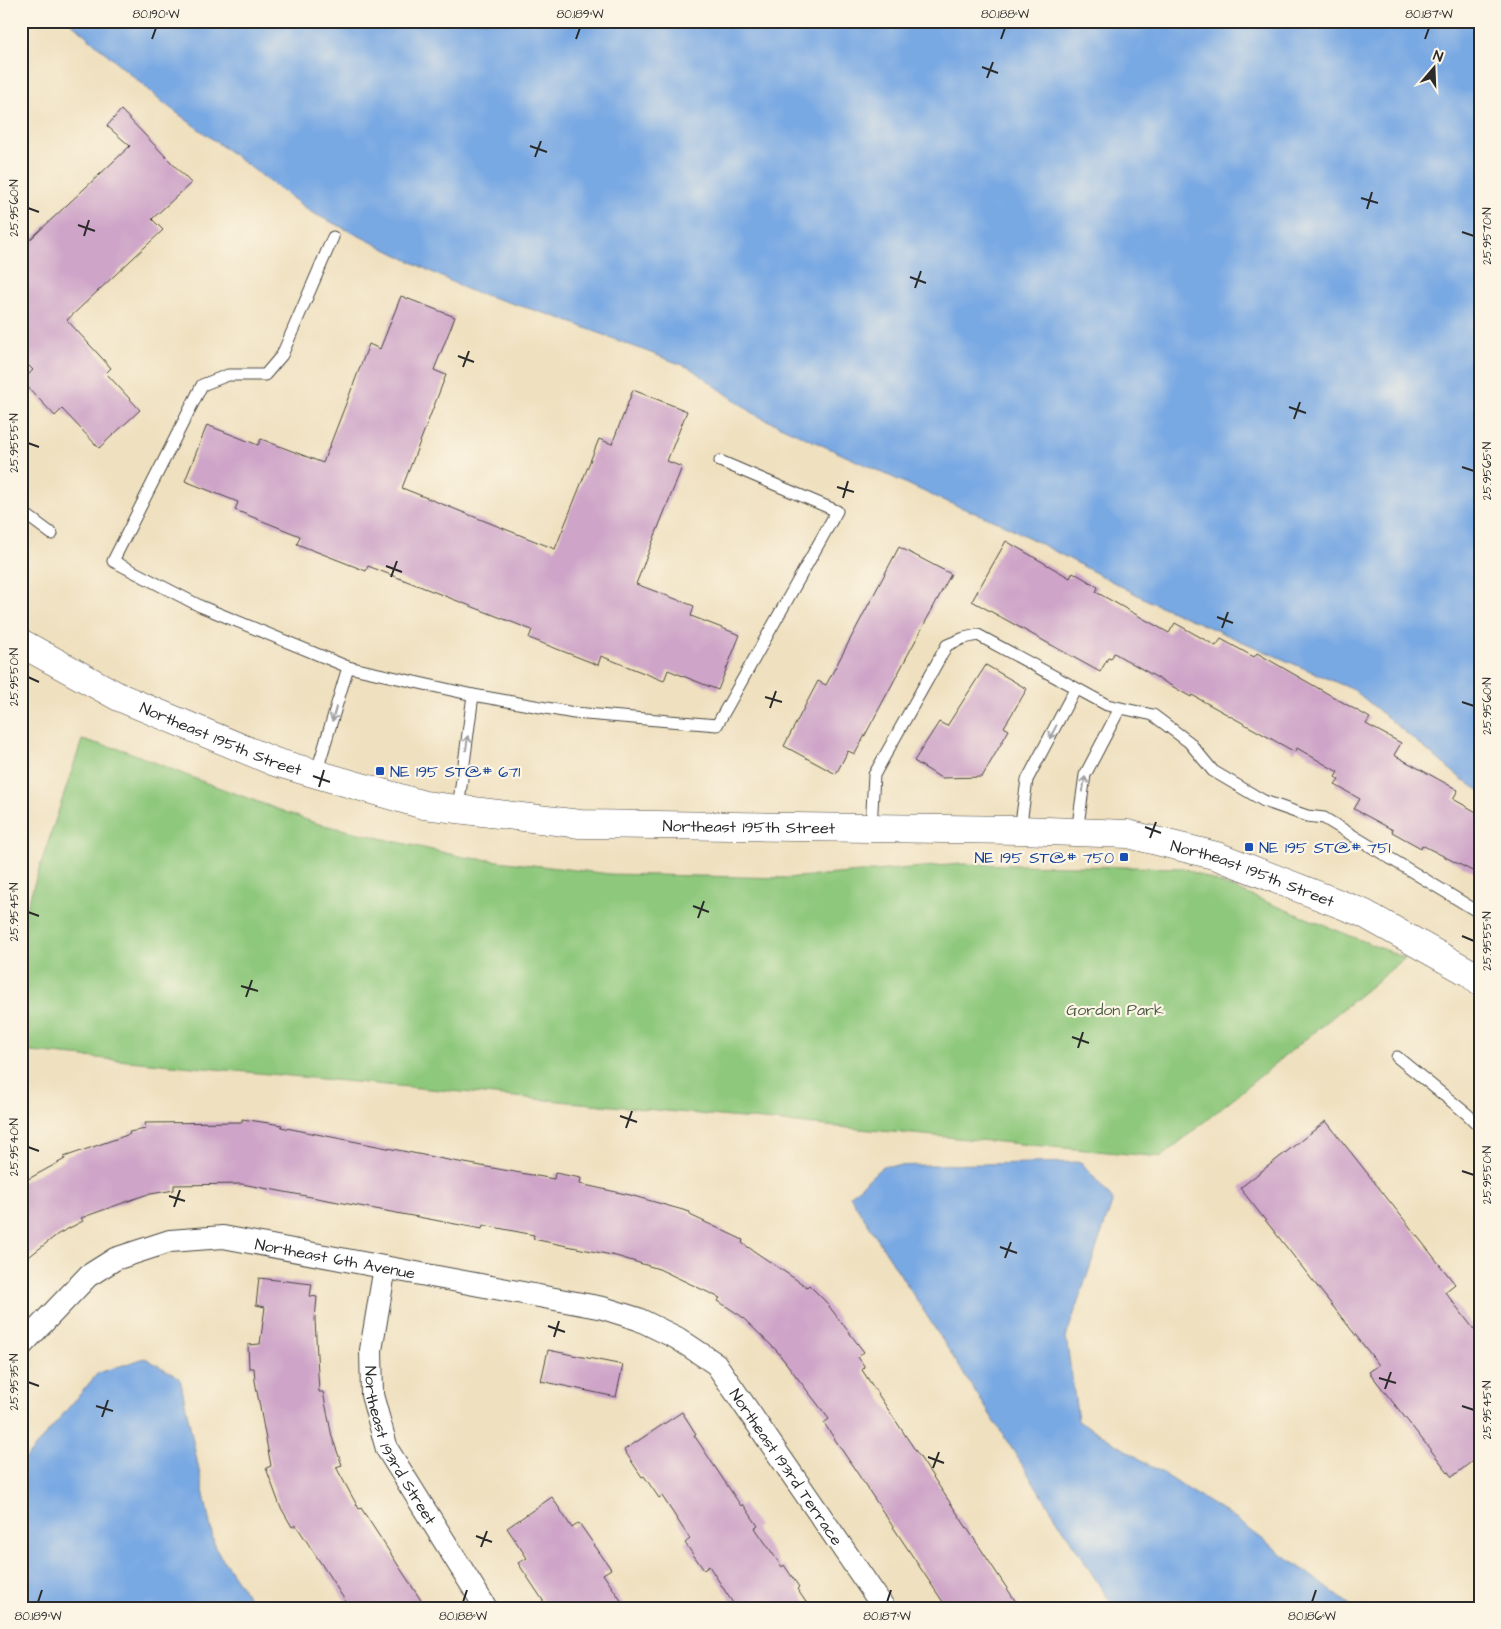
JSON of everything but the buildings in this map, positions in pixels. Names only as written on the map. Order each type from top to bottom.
[{"type":"street","name":"Northeast 195th Street","points":[[21,643],[119,697],[275,762],[424,804],[580,824],[1020,830],[1128,834],[1217,856],[1362,913],[1470,973],[1480,982]]},
{"type":"street","name":"Northeast 6th Avenue","points":[[21,1346],[88,1276],[115,1259],[170,1241],[223,1237],[603,1308],[638,1319],[677,1338]]},
{"type":"street","name":"Northeast 193rd Street","points":[[385,1267],[371,1350],[372,1395],[387,1449],[486,1608]]},
{"type":"street","name":"Northeast 193rd Terrace","points":[[677,1338],[716,1364],[884,1608]]},
{"type":"lane","points":[[333,237],[282,354],[265,375],[228,375],[202,385],[113,561],[200,606],[348,667],[473,695],[574,713],[716,725],[837,511],[720,462]]},
{"type":"lane","points":[[21,511],[52,534]]},
{"type":"lane","points":[[871,828],[874,775],[947,645],[978,635],[1107,705],[1153,715],[1188,742],[1213,771],[1264,801],[1307,816],[1324,818],[1480,913]]},
{"type":"lane","points":[[316,774],[348,667]]},
{"type":"lane","points":[[1020,830],[1027,780],[1075,689]]},
{"type":"lane","points":[[458,809],[473,695]]},
{"type":"lane","points":[[1076,832],[1085,776],[1120,708]]},
{"type":"lane","points":[[1397,1057],[1467,1114],[1480,1127]]},
{"type":"green space","name":"Gordon Park","points":[[82,740],[124,750],[315,823],[463,857],[610,874],[786,878],[961,864],[1183,868],[1405,958],[1161,1157],[21,1051],[21,924]]},
{"type":"water","points":[[69,21],[1480,21],[1480,791],[1463,780],[1354,690],[1151,602],[1003,524],[940,499],[756,415],[690,368],[557,317],[468,290],[311,212],[165,104]]},
{"type":"water","points":[[1081,1162],[1113,1200],[1066,1337],[1078,1420],[1237,1520],[1354,1608],[1114,1608],[850,1196],[883,1166]]},
{"type":"water","points":[[145,1358],[180,1378],[215,1548],[256,1608],[21,1608],[21,1464],[98,1373]]},
{"type":"place","name":"NE 195 ST@# 671","points":[[380,771]]},
{"type":"place","name":"NE 195 ST@# 751","points":[[1249,847]]},
{"type":"place","name":"NE 195 ST@# 750","points":[[1124,857]]}]
